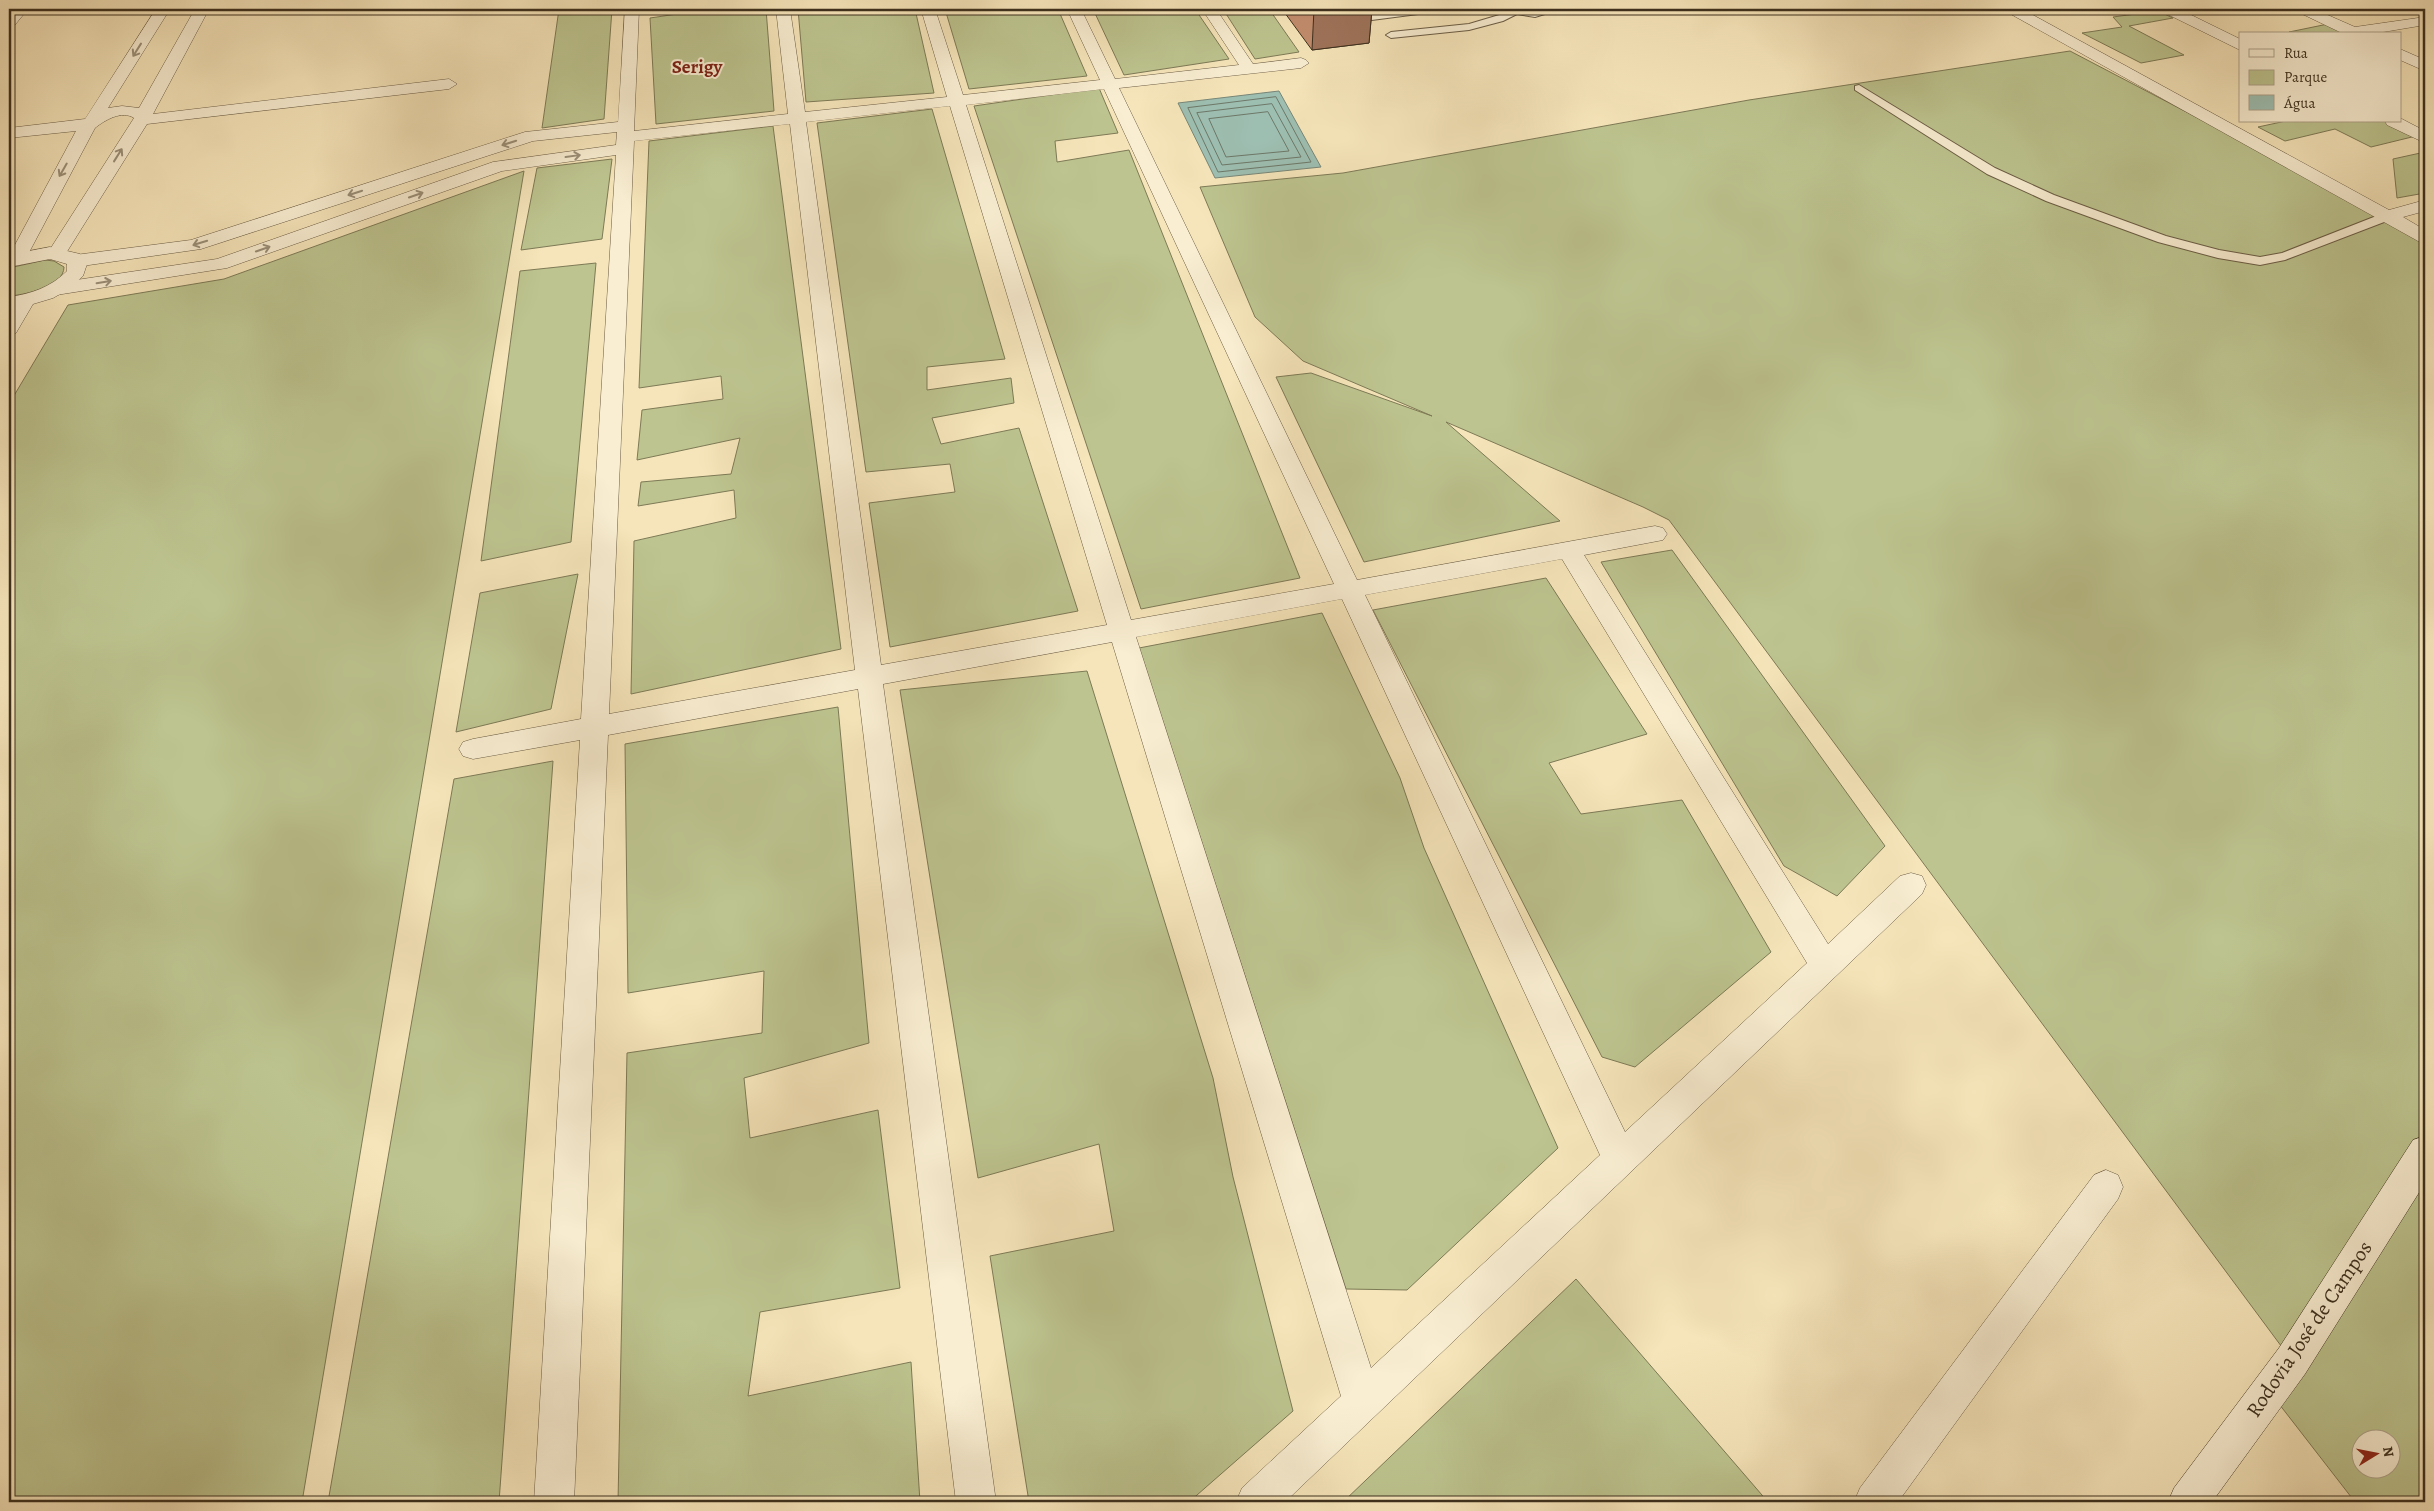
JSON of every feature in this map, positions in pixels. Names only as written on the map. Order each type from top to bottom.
[{"type":"street","points":[[9,23],[21,9]]},
{"type":"street","points":[[13,259],[54,186],[97,128],[163,9]]},
{"type":"street","points":[[56,254],[140,120],[202,9]]},
{"type":"street","points":[[554,1502],[632,9]]},
{"type":"street","points":[[783,9],[976,1502]]},
{"type":"street","points":[[928,9],[1120,631],[1362,1402]]},
{"type":"street","points":[[1074,9],[1620,1159]]},
{"type":"street","points":[[1209,9],[1249,68]]},
{"type":"street","points":[[2012,9],[2425,237]]},
{"type":"street","points":[[2168,9],[2239,44]]},
{"type":"street","points":[[2303,9],[2353,32]]},
{"type":"street","points":[[2361,32],[2425,21]]},
{"type":"street","points":[[2402,55],[2425,66]]},
{"type":"street","points":[[9,329],[17,302],[56,289],[220,264],[499,166],[626,137],[1301,63]]},
{"type":"street","points":[[9,133],[97,128],[140,120],[449,84]]},
{"type":"street","points":[[97,128],[116,112],[133,112],[140,120]]},
{"type":"street","points":[[2395,122],[2425,138]]},
{"type":"street","points":[[75,261],[194,245],[531,136],[626,137]]},
{"type":"street","points":[[2388,216],[2425,205]]},
{"type":"street","points":[[13,259],[34,254],[64,254],[75,261],[77,264],[76,272],[56,289]]},
{"type":"street","points":[[473,749],[1655,534]]},
{"type":"street","points":[[1569,550],[1825,966]]},
{"type":"street","points":[[1256,1502],[1910,885]]},
{"type":"street","name":"Rodovia José de Campos","points":[[2188,1502],[2292,1361],[2425,1152]]},
{"type":"street","points":[[1874,1502],[2106,1187]]},
{"type":"lane","points":[[1501,9],[1535,14],[1556,9]]},
{"type":"lane","points":[[1364,18],[1412,10],[1433,30]]},
{"type":"lane","points":[[1391,35],[1499,21],[1512,12]]},
{"type":"lane","points":[[1859,88],[1991,171],[2050,198],[2162,239],[2218,254],[2260,260],[2285,256],[2388,216]]},
{"type":"green space","points":[[559,9],[612,9],[604,119],[542,128]]},
{"type":"green space","points":[[711,9],[766,9],[774,111],[656,124],[650,18]]},
{"type":"green space","points":[[798,9],[915,9],[934,93],[806,102]]},
{"type":"green space","points":[[945,9],[1058,9],[1087,76],[969,89]]},
{"type":"green space","points":[[1093,9],[1195,9],[1229,59],[1124,75]]},
{"type":"green space","points":[[1223,9],[1269,9],[1299,52],[1255,59]]},
{"type":"green space","points":[[2158,11],[2173,18],[2129,26],[2184,55],[2141,63],[2082,33],[2122,27],[2113,17]]},
{"type":"green space","points":[[2328,24],[2346,32],[2289,32]]},
{"type":"green space","points":[[2070,51],[2425,237],[2425,1502],[2355,1502],[2269,1391],[2290,1358],[1669,520],[1446,422],[1560,521],[1364,562],[1276,377],[1311,373],[1432,416],[1303,361],[1255,317],[1200,187],[1343,173],[1749,100]]},
{"type":"green space","points":[[1099,88],[1118,133],[1055,141],[1057,162],[1129,150],[1300,578],[1141,609],[974,106]]},
{"type":"green space","points":[[932,109],[1005,359],[927,367],[927,390],[1011,378],[1014,403],[932,418],[941,444],[1019,428],[1078,611],[890,647],[869,503],[955,492],[950,464],[866,472],[817,123]]},
{"type":"green space","points":[[2281,122],[2387,122],[2416,136],[2371,147],[2335,129],[2285,141],[2258,127]]},
{"type":"green space","points":[[773,126],[841,649],[631,694],[634,541],[736,518],[734,490],[638,506],[641,482],[731,474],[740,438],[637,460],[642,410],[723,399],[721,376],[639,388],[649,141]]},
{"type":"green space","points":[[2425,152],[2425,193],[2397,198],[2393,159]]},
{"type":"green space","points":[[612,159],[602,239],[521,250],[537,168]]},
{"type":"green space","points":[[524,171],[302,1502],[9,1502],[9,404],[68,305],[224,279]]},
{"type":"green space","points":[[45,260],[54,261],[64,267],[58,280],[33,292],[9,296],[9,268]]},
{"type":"green space","points":[[596,263],[571,542],[481,561],[520,271]]},
{"type":"green space","points":[[1672,550],[1885,846],[1837,896],[1784,866],[1601,562]]},
{"type":"green space","points":[[578,574],[551,709],[456,732],[480,593]]},
{"type":"green space","points":[[1546,578],[1647,734],[1549,763],[1581,814],[1682,800],[1771,952],[1635,1067],[1602,1057],[1373,610]]},
{"type":"green space","points":[[1322,613],[1400,778],[1424,848],[1558,1148],[1407,1290],[1346,1289],[1139,648]]},
{"type":"green space","points":[[1087,671],[1213,1078],[1233,1177],[1293,1411],[1189,1502],[1029,1502],[990,1256],[1114,1231],[1099,1144],[978,1178],[900,690]]},
{"type":"green space","points":[[838,707],[869,1043],[744,1078],[750,1138],[878,1110],[900,1288],[760,1312],[748,1396],[911,1362],[920,1502],[618,1502],[627,1053],[762,1033],[764,971],[628,993],[625,744]]},
{"type":"green space","points":[[553,761],[499,1502],[328,1502],[454,779]]},
{"type":"green space","points":[[1576,1279],[1768,1502],[1343,1502]]},
{"type":"water","points":[[1279,91],[1321,167],[1215,178],[1178,103]]},
{"type":"district","name":"Serigy","points":[[697,66]]}]
